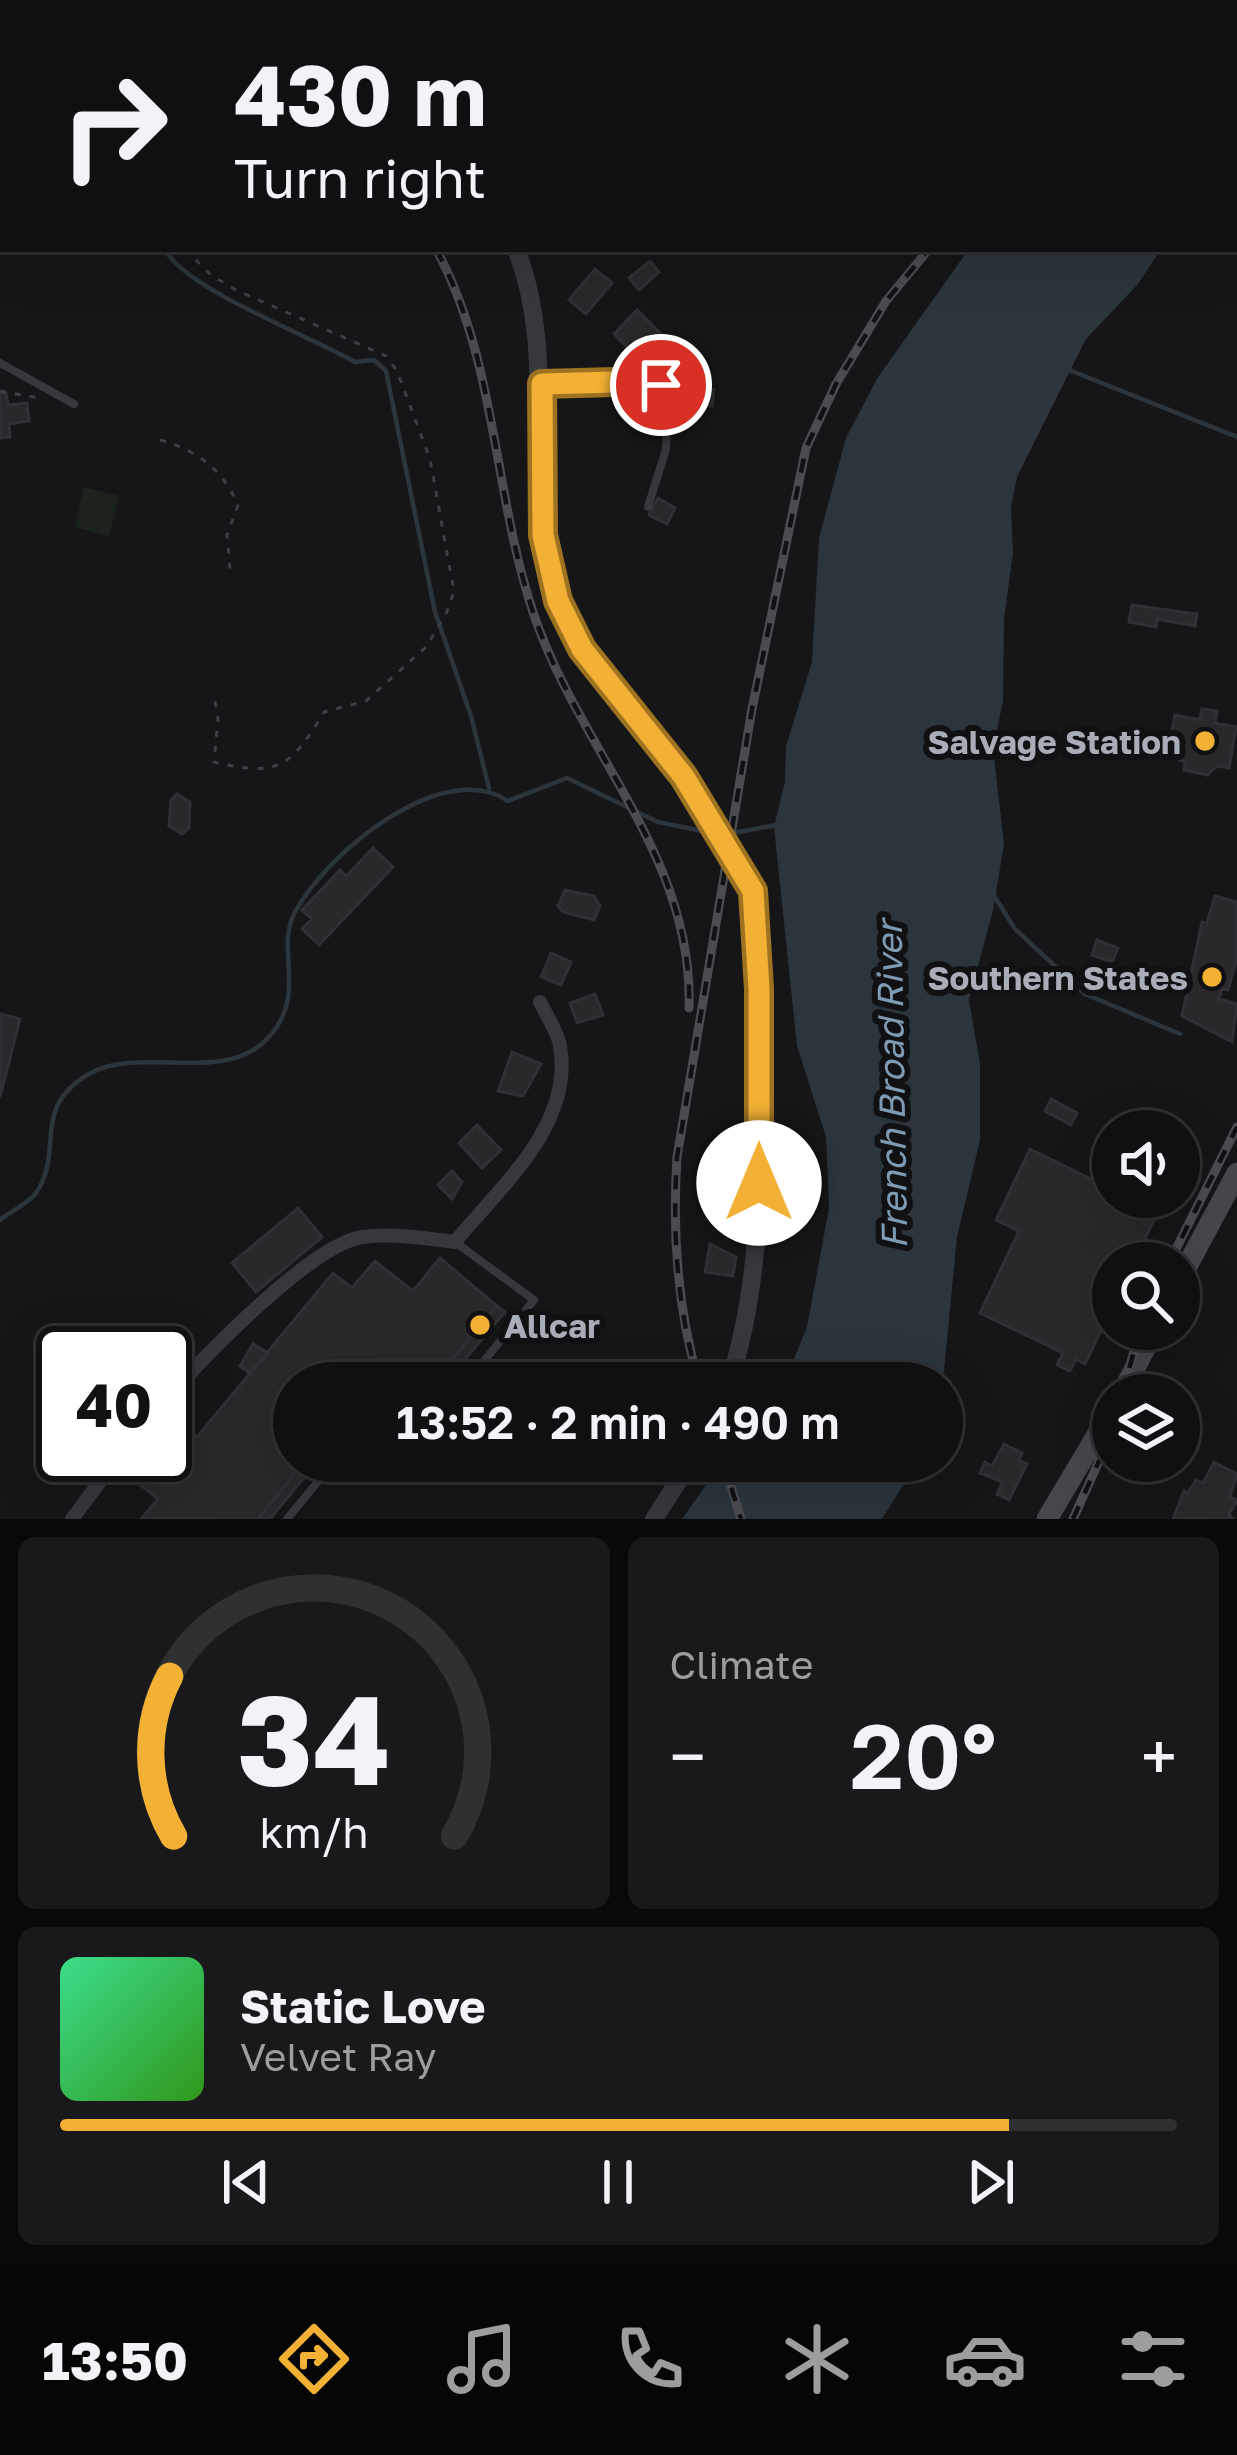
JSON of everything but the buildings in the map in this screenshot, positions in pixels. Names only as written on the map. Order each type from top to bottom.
[{"type":"main road","points":[[1200,1242],[1237,1173]]},
{"type":"main road","points":[[1048,1519],[1092,1444]]},
{"type":"street","points":[[517,252],[531,292],[542,384],[543,535],[558,601],[582,649],[684,777],[753,891],[759,1183],[755,1259],[733,1362]]},
{"type":"street","points":[[192,1372],[227,1334],[334,1247],[360,1237],[455,1242],[540,1137],[556,1108],[560,1045],[540,1002]]},
{"type":"street","points":[[72,1519],[100,1482]]},
{"type":"street","points":[[655,1519],[678,1482]]},
{"type":"lane","points":[[0,363],[74,404]]},
{"type":"lane","points":[[542,384],[650,381],[668,393],[667,449],[662,477],[648,507]]},
{"type":"lane","points":[[455,1242],[534,1300],[483,1362]]},
{"type":"lane","points":[[287,1519],[318,1482]]},
{"type":"path","points":[[188,252],[211,275],[236,290],[371,346],[392,363],[435,477],[454,592],[425,647],[366,701],[324,712],[297,754],[270,771],[214,762],[218,719],[214,695]]},
{"type":"path","points":[[0,391],[26,393],[49,402]]},
{"type":"path","points":[[160,440],[197,454],[230,487],[238,505],[227,535],[230,569]]},
{"type":"shaded area","points":[[84,487],[119,496],[109,536],[75,527]]},
{"type":"water","name":"French Broad River","points":[[967,252],[1159,252],[1138,284],[1086,339],[1017,477],[1011,507],[1013,553],[1004,619],[1003,701],[993,749],[1004,844],[993,910],[969,1000],[980,1064],[980,1140],[957,1237],[945,1362],[793,1362],[807,1327],[829,1208],[826,1137],[797,1046],[774,827],[785,782],[786,746],[812,662],[819,538],[846,438],[878,377]]},
{"type":"water","points":[[708,1482],[905,1482],[882,1519],[682,1519]]},
{"type":"waterway","points":[[167,252],[196,280],[222,295],[355,362],[374,360],[386,371],[435,612],[471,716],[489,788]]},
{"type":"waterway","points":[[1064,368],[1237,437]]},
{"type":"waterway","points":[[0,1220],[36,1193],[44,1177],[60,1101],[89,1074],[132,1063],[226,1060],[247,1054],[265,1041],[286,1008],[288,942],[295,912],[332,864],[359,839],[420,801],[451,791],[481,791],[508,801],[567,778],[658,822],[717,834]]},
{"type":"waterway","points":[[728,834],[776,825]]},
{"type":"waterway","points":[[993,894],[1015,929],[1085,994],[1180,1034]]},
{"type":"railway","points":[[437,252],[456,292],[483,382],[533,612],[577,710],[654,852],[686,953],[689,1008]]},
{"type":"railway","points":[[694,1362],[678,1271],[677,1157],[752,709],[806,448],[836,384],[886,301],[927,252]]},
{"type":"railway","points":[[1180,1242],[1237,1127]]},
{"type":"railway","points":[[1128,1374],[1134,1350]]},
{"type":"railway","points":[[1073,1519],[1092,1477]]},
{"type":"railway","points":[[730,1482],[741,1519]]},
{"type":"place","name":"Salvage Station","points":[[1205,741]]},
{"type":"place","name":"Southern States","points":[[1212,977]]},
{"type":"place","name":"Allcar","points":[[480,1325]]},
{"type":"route","points":[[661,385],[650,381],[542,384],[541,496],[546,555],[558,601],[582,649],[684,777],[753,891],[759,989],[759,1183]]}]
